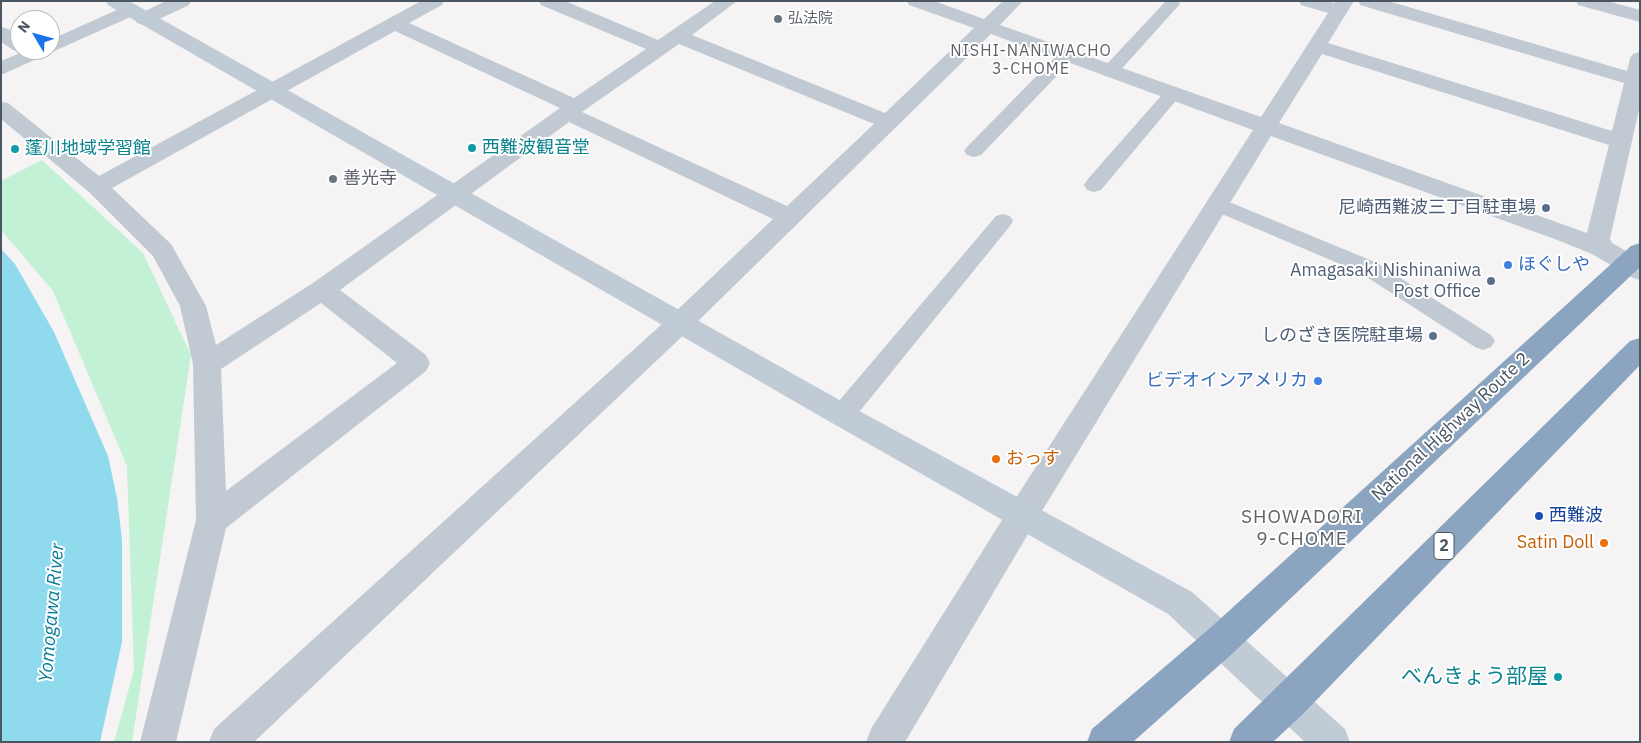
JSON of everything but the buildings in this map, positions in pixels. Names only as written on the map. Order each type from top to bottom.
[{"type":"highway","name":"National Highway Route 2","points":[[1105,742],[1221,641],[1636,262]]},
{"type":"highway","name":"2","points":[[1247,742],[1290,702],[1640,348]]},
{"type":"street","points":[[60,38],[129,10],[182,1]]},
{"type":"street","points":[[548,1],[669,42],[888,122]]},
{"type":"street","points":[[207,364],[322,290],[571,110],[728,1]]},
{"type":"street","points":[[916,1],[1111,70],[1636,262]]},
{"type":"street","points":[[227,742],[681,322],[1014,1]]},
{"type":"street","points":[[884,742],[1023,514],[1342,6],[1308,1]]},
{"type":"street","points":[[1367,1],[1635,80]]},
{"type":"street","points":[[1585,1],[1640,16]]},
{"type":"street","points":[[97,187],[431,2]]},
{"type":"street","points":[[129,10],[842,415],[1180,603],[1332,742]]},
{"type":"street","points":[[394,24],[789,217]]},
{"type":"street","points":[[1317,46],[1621,141]]},
{"type":"street","points":[[1601,248],[1598,238],[1640,58]]},
{"type":"street","points":[[1,69],[16,60]]},
{"type":"street","points":[[1,108],[97,187],[162,250],[193,306],[207,364],[212,520],[158,742]]},
{"type":"street","points":[[212,520],[416,363],[322,290]]},
{"type":"lane","points":[[1111,70],[1172,4]]},
{"type":"lane","points":[[974,151],[1067,55]]},
{"type":"lane","points":[[1094,185],[1173,93]]},
{"type":"lane","points":[[1217,204],[1367,267],[1482,341]]},
{"type":"lane","points":[[842,415],[1003,221]]},
{"type":"green space","points":[[42,160],[143,253],[191,355],[132,742],[114,742],[134,670],[127,466],[53,291],[1,230],[1,181]]},
{"type":"water","name":"Yomogawa River","points":[[1,249],[15,264],[54,332],[108,456],[117,498],[122,540],[122,642],[100,742],[1,742]]},
{"type":"place","name":"弘法院","points":[[778,19]]},
{"type":"place","name":"西難波観音堂","points":[[472,148]]},
{"type":"place","name":"蓬川地域学習館","points":[[15,149]]},
{"type":"place","name":"善光寺","points":[[333,179]]},
{"type":"place","name":"尼崎西難波三丁目駐車場","points":[[1546,208]]},
{"type":"place","name":"ほぐしや","points":[[1508,265]]},
{"type":"place","name":"Amagasaki Nishinaniwa Post Office","points":[[1491,281]]},
{"type":"place","name":"しのざき医院駐車場","points":[[1433,336]]},
{"type":"place","name":"ビデオインアメリカ","points":[[1318,381]]},
{"type":"place","name":"おっす","points":[[996,459]]},
{"type":"place","name":"西難波","points":[[1539,516]]},
{"type":"place","name":"Satin Doll","points":[[1604,543]]},
{"type":"place","name":"べんきょう部屋","points":[[1558,677]]},
{"type":"district","name":"NISHI-NANIWACHO 3-CHOME","points":[[1031,60]]},
{"type":"district","name":"SHOWADORI 9-CHOME","points":[[1302,529]]}]
